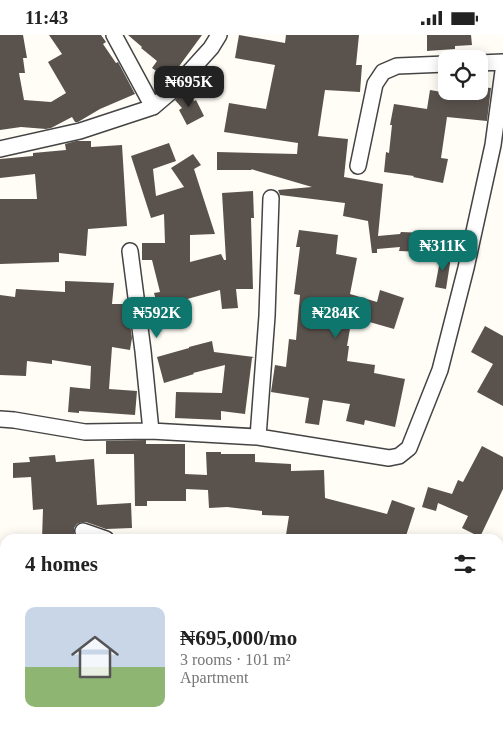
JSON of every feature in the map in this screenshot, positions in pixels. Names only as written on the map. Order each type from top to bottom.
[{"type":"street","points":[[114,35],[153,107]]},
{"type":"street","points":[[0,149],[80,131],[153,107],[173,90],[211,48],[219,35]]},
{"type":"street","points":[[488,63],[503,62]]},
{"type":"street","points":[[358,166],[376,84],[384,72],[397,66],[438,64]]},
{"type":"street","points":[[0,419],[85,432],[151,431],[258,437],[389,458],[400,456],[409,448],[440,369],[466,268],[493,145],[503,71]]},
{"type":"street","points":[[258,437],[267,316],[271,199]]},
{"type":"street","points":[[130,251],[151,431]]},
{"type":"street","points":[[83,531],[92,534]]},
{"type":"building","points":[[0,35],[23,35],[27,58],[23,58],[25,73],[19,73],[24,100],[51,102],[66,93],[48,62],[62,54],[49,35],[101,35],[106,42],[103,44],[116,63],[118,62],[135,94],[100,109],[78,122],[75,122],[72,117],[46,129],[21,127],[0,130]]},
{"type":"building","points":[[128,35],[202,35],[169,80],[152,68],[157,61]]},
{"type":"building","points":[[239,35],[285,43],[286,35],[359,35],[356,65],[362,65],[360,92],[325,90],[318,136],[348,139],[344,177],[383,184],[378,236],[400,234],[401,232],[450,234],[449,253],[399,251],[400,247],[377,249],[377,253],[372,253],[368,221],[343,216],[345,203],[280,195],[278,190],[312,187],[251,169],[217,170],[217,152],[297,154],[298,143],[224,132],[229,103],[266,109],[275,65],[235,58]]},
{"type":"building","points":[[427,35],[471,35],[472,45],[455,46],[455,49],[427,51]]},
{"type":"building","points":[[488,88],[491,88],[487,121],[447,117],[441,158],[448,159],[443,183],[414,176],[384,172],[386,152],[389,153],[392,125],[390,125],[394,104],[427,109],[430,90],[438,91],[438,100],[488,100]]},
{"type":"building","points":[[186,90],[194,101],[196,100],[204,116],[187,125],[179,110],[182,108],[175,100]]},
{"type":"building","points":[[76,141],[91,141],[91,147],[122,145],[127,226],[88,229],[86,256],[59,253],[59,262],[0,264],[0,199],[37,199],[35,174],[0,178],[0,159],[66,150],[65,144]]},
{"type":"building","points":[[169,143],[176,161],[153,169],[156,196],[184,187],[171,168],[193,154],[201,165],[194,169],[215,234],[190,235],[190,262],[221,254],[224,260],[226,260],[222,193],[253,191],[254,218],[251,218],[253,289],[236,289],[238,308],[222,309],[220,290],[158,307],[154,293],[160,292],[152,260],[142,260],[142,243],[165,243],[164,214],[151,218],[131,156]]},
{"type":"building","points":[[299,230],[338,235],[336,254],[357,258],[350,294],[377,302],[380,290],[404,298],[394,329],[352,317],[347,346],[349,346],[347,361],[375,365],[374,373],[405,379],[395,427],[365,420],[364,425],[346,421],[350,404],[323,400],[319,425],[305,423],[309,398],[271,392],[275,365],[286,367],[289,339],[296,340],[300,295],[294,294],[300,247],[296,247]]},
{"type":"building","points":[[441,255],[451,257],[446,289],[435,287]]},
{"type":"building","points":[[65,281],[114,283],[112,304],[127,304],[132,338],[130,350],[112,347],[109,389],[137,391],[135,415],[68,412],[70,387],[90,389],[91,366],[52,360],[52,364],[27,361],[26,376],[0,375],[0,295],[15,297],[16,289],[65,292]]},
{"type":"building","points":[[485,326],[503,336],[503,406],[477,392],[493,364],[471,352]]},
{"type":"building","points":[[212,341],[214,352],[254,357],[252,358],[245,414],[221,411],[221,420],[175,418],[176,392],[222,393],[225,365],[164,383],[157,357]]},
{"type":"building","points":[[146,440],[146,444],[185,444],[185,474],[207,475],[206,452],[255,454],[255,462],[291,464],[291,471],[324,470],[325,498],[387,514],[392,500],[415,508],[407,534],[286,534],[289,516],[262,515],[262,511],[227,507],[209,508],[208,490],[186,489],[186,501],[147,501],[147,506],[135,506],[134,454],[106,454],[106,441]]},
{"type":"building","points":[[482,446],[503,457],[503,489],[481,534],[474,534],[462,528],[468,516],[438,503],[436,511],[422,507],[428,487],[452,494],[458,480],[463,482]]},
{"type":"building","points":[[55,455],[56,462],[94,459],[97,505],[131,503],[132,528],[106,529],[82,522],[74,528],[75,534],[42,534],[43,509],[33,510],[31,477],[13,478],[13,463],[30,462],[29,457]]}]
